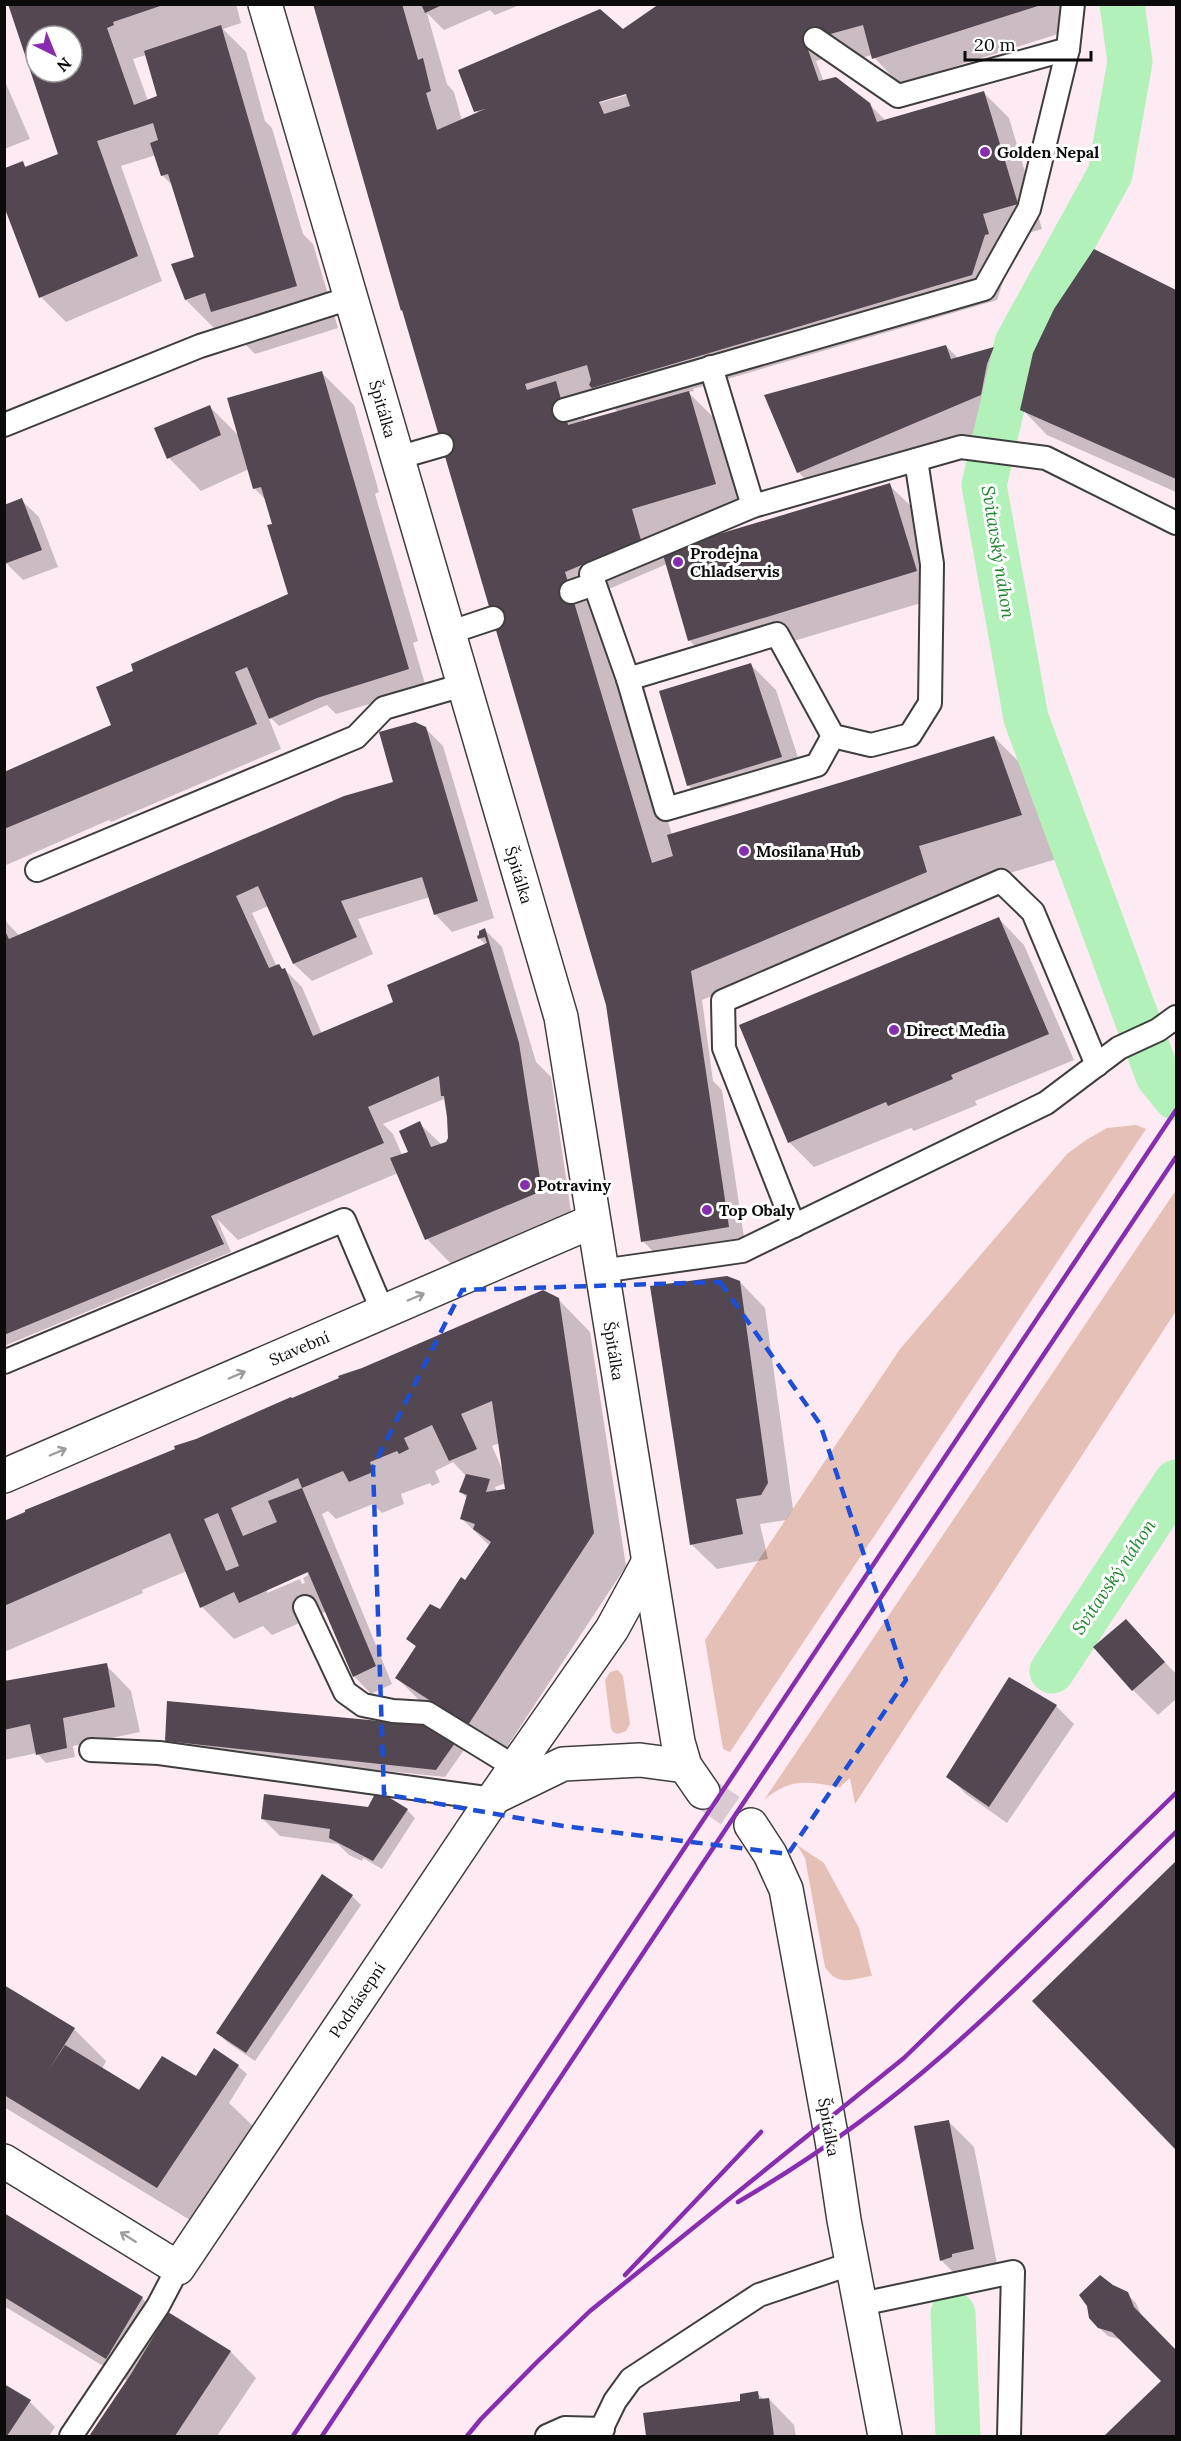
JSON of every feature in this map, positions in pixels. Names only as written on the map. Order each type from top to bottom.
[{"type":"street","name":"Špitálka","points":[[265,4],[561,1017],[678,1742],[694,1779],[640,1760],[563,1764],[493,1799]]},
{"type":"street","name":"Stavební","points":[[4,1476],[593,1221]]},
{"type":"street","name":"Podnásepní","points":[[178,2268],[493,1799],[612,1629],[648,1563]]},
{"type":"street","name":"Špitálka","points":[[751,1825],[770,1854],[786,1889],[885,2436]]},
{"type":"street","points":[[4,2161],[178,2268]]},
{"type":"lane","points":[[564,410],[984,289],[1029,209],[1068,49],[1076,5]]},
{"type":"lane","points":[[815,39],[898,96],[1068,49]]},
{"type":"lane","points":[[4,425],[200,346],[350,298]]},
{"type":"lane","points":[[711,367],[753,506]]},
{"type":"lane","points":[[397,458],[442,445]]},
{"type":"lane","points":[[833,736],[818,765],[666,809],[628,679],[591,574],[753,506],[961,447],[1046,458],[1176,522]]},
{"type":"lane","points":[[628,679],[777,633],[833,736],[871,745],[910,735],[930,703],[932,564],[916,460]]},
{"type":"lane","points":[[571,592],[594,584]]},
{"type":"lane","points":[[448,633],[493,618]]},
{"type":"lane","points":[[37,870],[356,737],[384,708],[463,685]]},
{"type":"lane","points":[[794,1226],[724,1048],[723,1001],[1001,881],[1033,912],[1097,1065]]},
{"type":"lane","points":[[601,1271],[742,1251],[1046,1103],[1119,1048],[1167,1024]]},
{"type":"lane","points":[[4,1362],[344,1220],[382,1312]]},
{"type":"lane","points":[[305,1607],[345,1692],[363,1705],[393,1711],[427,1713],[515,1767]]},
{"type":"lane","points":[[91,1750],[159,1753],[493,1799]]},
{"type":"lane","points":[[547,2436],[565,2428],[600,2433],[615,2401],[631,2379],[759,2295],[853,2263]]},
{"type":"lane","points":[[71,2436],[158,2306],[178,2268]]},
{"type":"lane","points":[[861,2304],[1013,2272],[1009,2436]]},
{"type":"highlighted area","points":[[720,1282],[820,1424],[906,1680],[788,1854],[563,1826],[384,1794],[373,1467],[462,1290]]},
{"type":"shaded area","points":[[1136,1125],[1146,1129],[730,1752],[723,1749],[705,1640],[900,1349],[1067,1154],[1107,1128]]},
{"type":"shaded area","points":[[1176,1190],[1176,1311],[855,1804],[850,1778],[840,1787],[809,1783],[791,1784],[764,1800]]},
{"type":"shaded area","points":[[618,1670],[623,1676],[630,1724],[626,1731],[618,1734],[611,1728],[605,1680],[610,1672]]},
{"type":"shaded area","points":[[797,1845],[824,1863],[859,1928],[872,1976],[851,1980],[840,1979],[825,1967],[805,1858]]},
{"type":"building","points":[[8,4],[166,4],[113,22],[114,25],[107,28],[134,105],[157,96],[144,51],[221,25],[297,286],[211,312],[205,293],[185,300],[171,264],[194,257],[168,174],[161,176],[150,143],[158,140],[153,123],[97,141],[138,256],[39,298],[5,209],[5,168],[23,161],[25,167],[58,154],[35,84],[84,84],[84,24],[24,24],[24,52]]},
{"type":"building","points":[[313,4],[402,4],[418,60],[423,58],[431,91],[426,93],[437,130],[485,109],[474,112],[458,70],[600,9],[623,29],[659,4],[1044,4],[872,59],[863,25],[805,41],[819,81],[836,77],[870,103],[877,122],[984,91],[1018,204],[983,214],[989,234],[985,235],[972,275],[592,388],[589,385],[591,380],[587,365],[525,384],[527,390],[556,381],[568,425],[689,391],[716,484],[632,509],[641,540],[565,572],[652,863],[673,856],[667,835],[994,736],[1022,815],[919,846],[927,872],[691,971],[729,1227],[641,1242],[606,1005]],"holes":[[[626,94],[630,106],[604,114],[599,102]]]},
{"type":"building","points":[[421,4],[444,4],[425,13]]},
{"type":"building","points":[[1094,249],[1176,290],[1176,479],[1020,410],[1033,353],[1054,309]]},
{"type":"building","points":[[946,345],[951,359],[994,347],[987,364],[981,395],[797,473],[764,395]]},
{"type":"building","points":[[322,371],[409,669],[317,698],[269,719],[247,667],[235,672],[257,724],[4,829],[4,772],[111,725],[96,687],[133,671],[131,664],[288,594],[267,525],[272,524],[261,487],[253,489],[227,398]]},
{"type":"building","points":[[210,405],[221,435],[167,459],[154,428]]},
{"type":"building","points":[[890,483],[917,571],[688,641],[662,551]]},
{"type":"building","points":[[22,498],[42,550],[4,564],[4,505]]},
{"type":"building","points":[[751,663],[782,757],[687,786],[659,691]]},
{"type":"building","points":[[415,722],[426,727],[478,901],[434,915],[422,877],[341,901],[357,937],[293,964],[258,886],[236,896],[269,968],[279,964],[282,969],[285,968],[313,1036],[393,1002],[387,985],[487,943],[485,937],[478,939],[477,936],[479,931],[485,928],[519,1043],[541,1185],[537,1193],[425,1240],[390,1158],[408,1152],[399,1131],[420,1121],[431,1147],[446,1142],[448,1138],[447,1116],[444,1096],[441,1096],[439,1076],[368,1107],[384,1143],[211,1216],[224,1244],[4,1335],[4,929],[9,939],[344,796],[393,782],[379,732]]},
{"type":"building","name":"Direct Media","points":[[999,917],[1049,1034],[951,1075],[953,1079],[888,1106],[886,1102],[788,1143],[739,1025]]},
{"type":"building","points":[[727,1276],[740,1281],[768,1483],[761,1495],[736,1499],[743,1534],[690,1545],[650,1286]]},
{"type":"building","points":[[543,1290],[559,1298],[594,1533],[468,1725],[395,1678],[416,1646],[406,1639],[430,1604],[440,1609],[461,1577],[465,1580],[491,1542],[473,1529],[475,1524],[460,1519],[467,1495],[459,1492],[466,1474],[490,1479],[486,1492],[505,1489],[492,1401],[461,1414],[477,1449],[473,1451],[449,1461],[432,1425],[404,1438],[409,1449],[399,1454],[397,1451],[370,1462],[373,1472],[349,1482],[343,1471],[302,1488],[376,1666],[353,1677],[308,1572],[239,1603],[234,1592],[200,1608],[170,1533],[4,1606],[4,1521],[25,1510],[175,1449],[174,1446],[196,1439],[339,1378],[338,1376],[362,1368]],"holes":[[[298,1478],[302,1488],[268,1501],[277,1522],[243,1536],[231,1508]],[[218,1513],[239,1566],[226,1571],[204,1519]]]},
{"type":"building","points":[[1126,1619],[1165,1662],[1132,1691],[1093,1647]]},
{"type":"building","points":[[107,1663],[115,1707],[63,1718],[67,1748],[36,1755],[30,1724],[4,1730],[4,1681]]},
{"type":"building","points":[[1009,1677],[1057,1705],[989,1807],[946,1777]]},
{"type":"building","points":[[167,1701],[434,1726],[457,1740],[436,1770],[165,1741]]},
{"type":"building","points":[[377,1790],[408,1809],[373,1861],[329,1838],[330,1829],[261,1819],[264,1794],[368,1807]]},
{"type":"building","points":[[1176,1861],[1176,2150],[1032,2001]]},
{"type":"building","points":[[322,1874],[353,1895],[246,2053],[216,2033]]},
{"type":"building","points":[[4,1985],[75,2028],[48,2071],[65,2045],[139,2090],[162,2056],[196,2076],[214,2048],[239,2065],[157,2188],[4,2095]]},
{"type":"building","points":[[949,2120],[974,2249],[952,2254],[952,2257],[940,2261],[914,2126]]},
{"type":"building","points":[[4,2213],[143,2297],[106,2359],[4,2297]]},
{"type":"building","points":[[1100,2275],[1113,2285],[1128,2292],[1134,2307],[1176,2350],[1176,2436],[1104,2436],[1161,2381],[1112,2332],[1098,2328],[1089,2318],[1087,2306],[1079,2295]]},
{"type":"building","points":[[168,2312],[231,2351],[175,2436],[89,2436],[131,2374]]},
{"type":"building","points":[[4,2384],[31,2400],[7,2436],[4,2436]]},
{"type":"building","points":[[758,2391],[759,2399],[769,2398],[774,2436],[646,2436],[643,2413],[740,2401],[740,2394]]},
{"type":"waterway","name":"Svitavský náhon","points":[[1122,4],[1130,62],[1110,174],[1017,343],[984,485],[1026,718],[1158,1076],[1176,1098]]},
{"type":"waterway","name":"Svitavský náhon","points":[[1052,1671],[1176,1482]]},
{"type":"waterway","name":"Svitavský náhon","points":[[953,2314],[958,2436]]},
{"type":"tunnel","points":[[703,1792],[751,1825]]},
{"type":"railway","points":[[293,2436],[1176,1110]]},
{"type":"railway","points":[[322,2436],[1176,1157]]},
{"type":"railway","points":[[467,2436],[537,2362],[590,2311],[904,2058],[1176,1793]]},
{"type":"railway","points":[[738,2202],[792,2169],[844,2133],[920,2075],[1003,2000],[1176,1832]]},
{"type":"railway","points":[[625,2275],[761,2132]]},
{"type":"place","name":"Golden Nepal","points":[[985,152]]},
{"type":"place","name":"Prodejna Chladservis","points":[[678,562]]},
{"type":"place","name":"Mosilana Hub","points":[[744,851]]},
{"type":"place","name":"Direct Media","points":[[894,1030]]},
{"type":"place","name":"Potraviny","points":[[525,1185]]},
{"type":"place","name":"Top Obaly","points":[[707,1210]]}]
